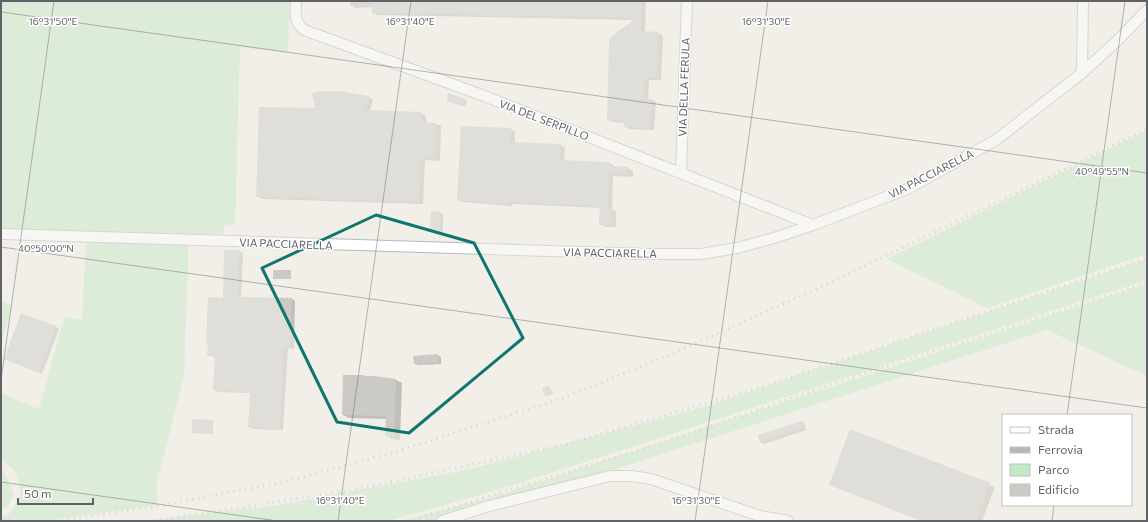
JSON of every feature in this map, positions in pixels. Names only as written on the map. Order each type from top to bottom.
[{"type":"street","name":"VIA DEL SERPILLO","points":[[296,1],[296,20],[299,26],[304,30],[479,94],[813,225]]},
{"type":"street","name":"VIA DELLA FERULA","points":[[681,172],[687,1]]},
{"type":"street","points":[[1082,73],[1083,1]]},
{"type":"street","name":"VIA PACCIARELLA","points":[[1,234],[649,254],[701,254],[737,248],[813,225],[907,189],[996,140],[1082,73],[1118,40],[1147,10]]},
{"type":"street","points":[[442,521],[489,506],[610,476],[631,476],[651,479],[760,516],[788,521]]},
{"type":"highlighted area","points":[[376,215],[474,243],[523,338],[409,433],[337,422],[262,268]]},
{"type":"green space","points":[[1,1],[290,1],[288,52],[240,47],[235,224],[224,225],[223,234],[189,234],[184,376],[157,482],[157,505],[42,521],[1,521],[1,518],[10,513],[21,495],[17,474],[1,458],[1,393],[39,409],[65,316],[82,320],[86,243],[1,238]]},
{"type":"green space","points":[[1147,130],[1147,254],[987,308],[887,259]]},
{"type":"green space","points":[[1147,259],[1147,280],[504,488],[388,521],[143,521],[272,506],[466,470],[701,408]]},
{"type":"green space","points":[[1147,284],[1147,376],[1047,330],[454,521],[404,521],[505,493]]},
{"type":"green space","points":[[1,301],[13,306],[1,342]]},
{"type":"green space","points":[[1,465],[14,494],[9,505],[1,509]]},
{"type":"building","points":[[371,1],[641,1],[641,31],[658,32],[657,78],[644,78],[644,98],[652,99],[649,128],[624,127],[624,121],[607,120],[609,40],[614,34],[637,18],[372,13]]},
{"type":"building","points":[[321,91],[339,91],[369,96],[364,110],[421,112],[421,122],[436,123],[435,159],[420,158],[419,202],[256,197],[259,107],[315,108],[312,93]]},
{"type":"building","points":[[448,93],[465,99],[462,106],[447,101]]},
{"type":"building","points":[[461,126],[511,128],[510,142],[561,144],[560,160],[609,162],[609,166],[628,167],[628,175],[609,174],[607,208],[612,209],[611,225],[600,225],[600,206],[508,202],[508,204],[457,200]]},
{"type":"building","points":[[431,211],[441,212],[440,231],[430,231]]},
{"type":"building","points":[[224,250],[239,250],[238,297],[292,298],[290,347],[284,347],[280,429],[248,427],[250,392],[213,390],[215,356],[207,356],[208,343],[206,343],[208,297],[223,298]]},
{"type":"building","points":[[273,270],[291,270],[291,279],[273,279]]},
{"type":"building","points":[[21,313],[56,326],[39,372],[4,359]]},
{"type":"building","points":[[438,354],[439,363],[414,364],[413,356]]},
{"type":"building","points":[[343,375],[364,375],[396,379],[394,437],[385,436],[386,416],[342,415]]},
{"type":"building","points":[[549,385],[552,392],[545,396],[542,388]]},
{"type":"building","points":[[192,419],[213,420],[212,434],[192,433]]},
{"type":"building","points":[[802,421],[804,428],[760,443],[758,435]]},
{"type":"building","points":[[850,429],[990,483],[976,521],[922,521],[829,485]]},
{"type":"railway","points":[[56,521],[151,507],[284,482],[395,452],[566,397],[674,353],[832,282],[1147,129]]},
{"type":"railway","points":[[142,521],[174,518],[358,489],[563,445],[765,386],[1147,258]]},
{"type":"railway","points":[[408,521],[655,445],[853,377],[1147,283]]}]
